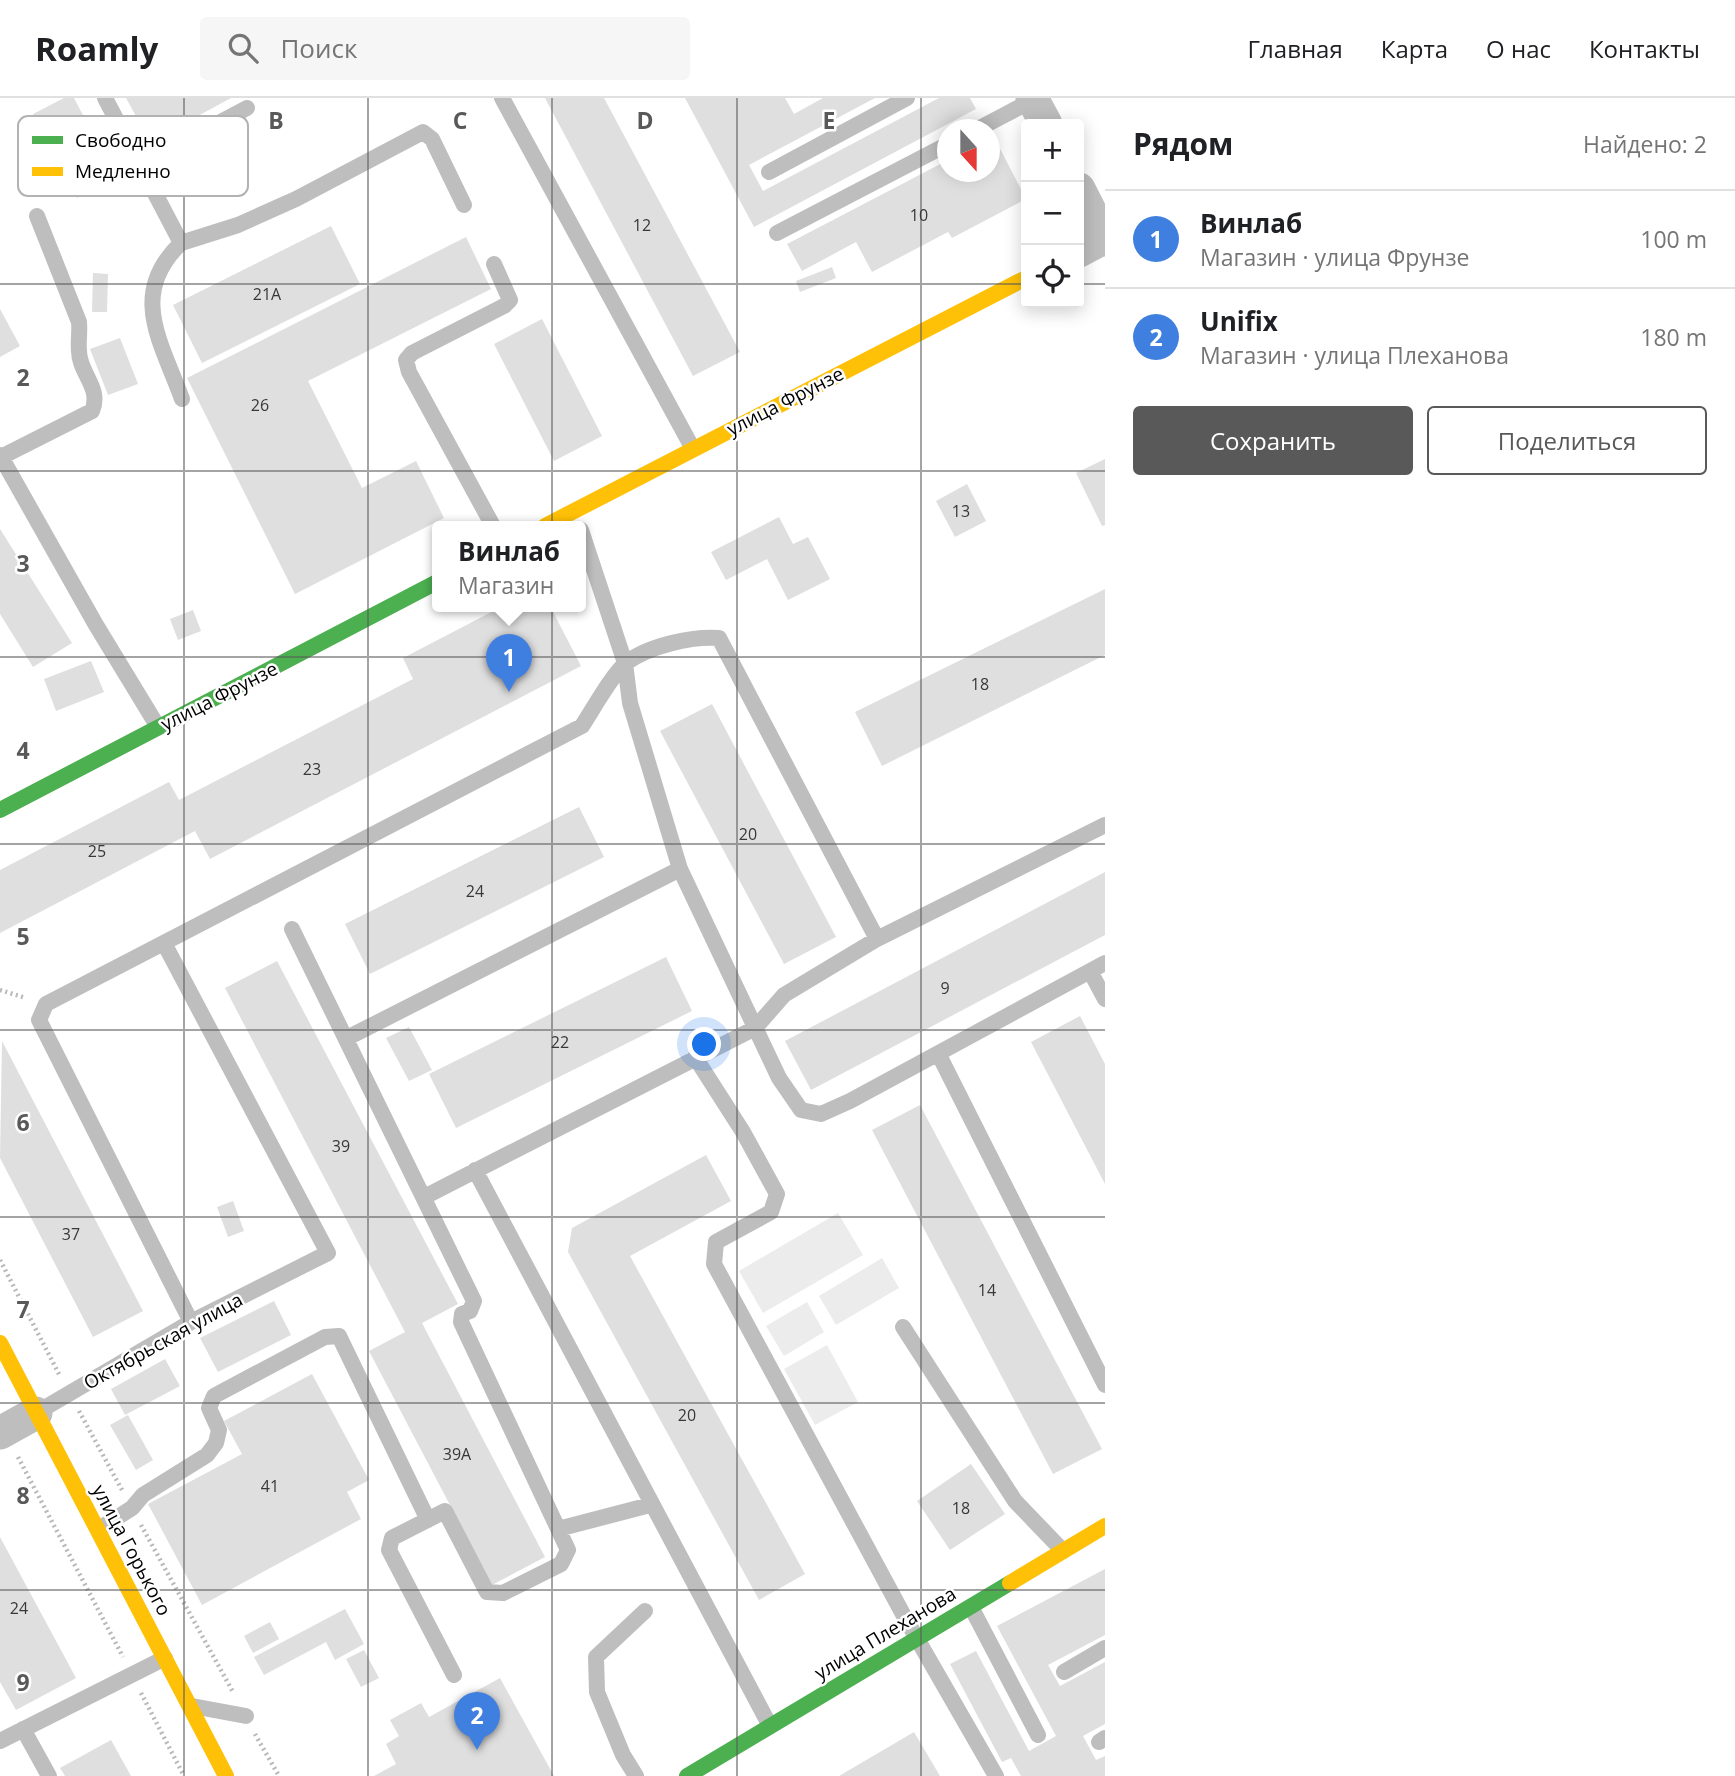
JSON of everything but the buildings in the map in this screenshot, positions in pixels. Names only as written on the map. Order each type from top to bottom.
[{"type":"street","points":[[1084,205],[1096,243]]},
{"type":"street","name":"улица Фрунзе","points":[[580,521],[693,449],[1021,281]]},
{"type":"street","name":"улица Фрунзе","points":[[0,810],[432,585]]},
{"type":"street","name":"улица Горького","points":[[0,1343],[226,1776]]},
{"type":"street","name":"Октябрьская улица","points":[[2,1432],[36,1413]]},
{"type":"street","name":"улица Плеханова","points":[[687,1776],[1105,1526]]},
{"type":"lane","points":[[105,98],[115,116]]},
{"type":"lane","points":[[502,98],[693,449]]},
{"type":"lane","points":[[769,172],[907,98]]},
{"type":"lane","points":[[1000,121],[1037,107]]},
{"type":"lane","points":[[232,116],[247,108]]},
{"type":"lane","points":[[182,399],[153,320],[150,291],[172,252],[181,243],[238,225],[296,199],[423,132],[432,139],[464,205]]},
{"type":"lane","points":[[776,233],[937,149]]},
{"type":"lane","points":[[157,196],[181,243]]},
{"type":"lane","points":[[37,216],[79,322],[81,339],[78,352],[96,397],[92,411],[1,455],[96,625],[158,727]]},
{"type":"lane","points":[[490,521],[409,372],[406,360],[412,353],[504,306],[510,300],[508,290],[494,264]]},
{"type":"lane","points":[[586,546],[625,663],[630,703],[680,869],[779,1078],[801,1110],[821,1114],[939,1055],[1098,967],[1105,999]]},
{"type":"lane","points":[[191,1322],[39,1020],[46,1004],[582,726],[625,663],[675,641],[699,636],[719,638],[877,939]]},
{"type":"lane","points":[[424,1197],[755,1028],[784,995],[877,939],[1105,825]]},
{"type":"lane","points":[[347,1038],[680,869]]},
{"type":"lane","points":[[292,929],[474,1301],[470,1311],[462,1314],[461,1322],[568,1550],[561,1564],[503,1593],[486,1592],[445,1511],[392,1538],[389,1550],[454,1675]]},
{"type":"lane","name":"Октябрьская улица","points":[[36,1413],[191,1322],[328,1253],[164,945]]},
{"type":"lane","points":[[939,1055],[1105,1385]]},
{"type":"lane","points":[[695,1057],[743,1132],[777,1194],[771,1212],[716,1242],[715,1264],[990,1774]]},
{"type":"lane","points":[[475,1170],[650,1505],[770,1726]]},
{"type":"lane","points":[[903,1327],[1015,1501],[1063,1551]]},
{"type":"lane","points":[[99,1530],[132,1508],[143,1495],[207,1455],[216,1443],[219,1430],[209,1408],[214,1396],[325,1337],[339,1336],[428,1520]]},
{"type":"lane","points":[[558,1529],[650,1505]]},
{"type":"lane","points":[[971,1606],[1038,1735]]},
{"type":"lane","points":[[636,1776],[597,1692],[596,1657],[645,1611]]},
{"type":"lane","points":[[1064,1672],[1105,1648]]},
{"type":"lane","points":[[0,1741],[165,1658]]},
{"type":"lane","points":[[189,1705],[246,1716]]},
{"type":"lane","points":[[23,1729],[49,1776]]},
{"type":"path","points":[[2,1432],[184,1776]]},
{"type":"shaded area","points":[[838,1213],[863,1255],[763,1313],[739,1271]]},
{"type":"shaded area","points":[[882,1258],[899,1288],[836,1325],[819,1296]]},
{"type":"shaded area","points":[[807,1302],[824,1332],[784,1356],[766,1326]]},
{"type":"shaded area","points":[[827,1345],[858,1402],[815,1425],[784,1369]]},
{"type":"traffic: fast","points":[[0,810],[432,585]]},
{"type":"traffic: fast","points":[[687,1776],[1010,1583]]},
{"type":"traffic: slow","points":[[555,521],[1021,281]]},
{"type":"traffic: slow","points":[[0,1343],[226,1776]]},
{"type":"traffic: slow","points":[[1010,1583],[1105,1526]]},
{"type":"place","name":"Винлаб","points":[[509,692]]},
{"type":"place","name":"Unifix","points":[[477,1750]]}]
